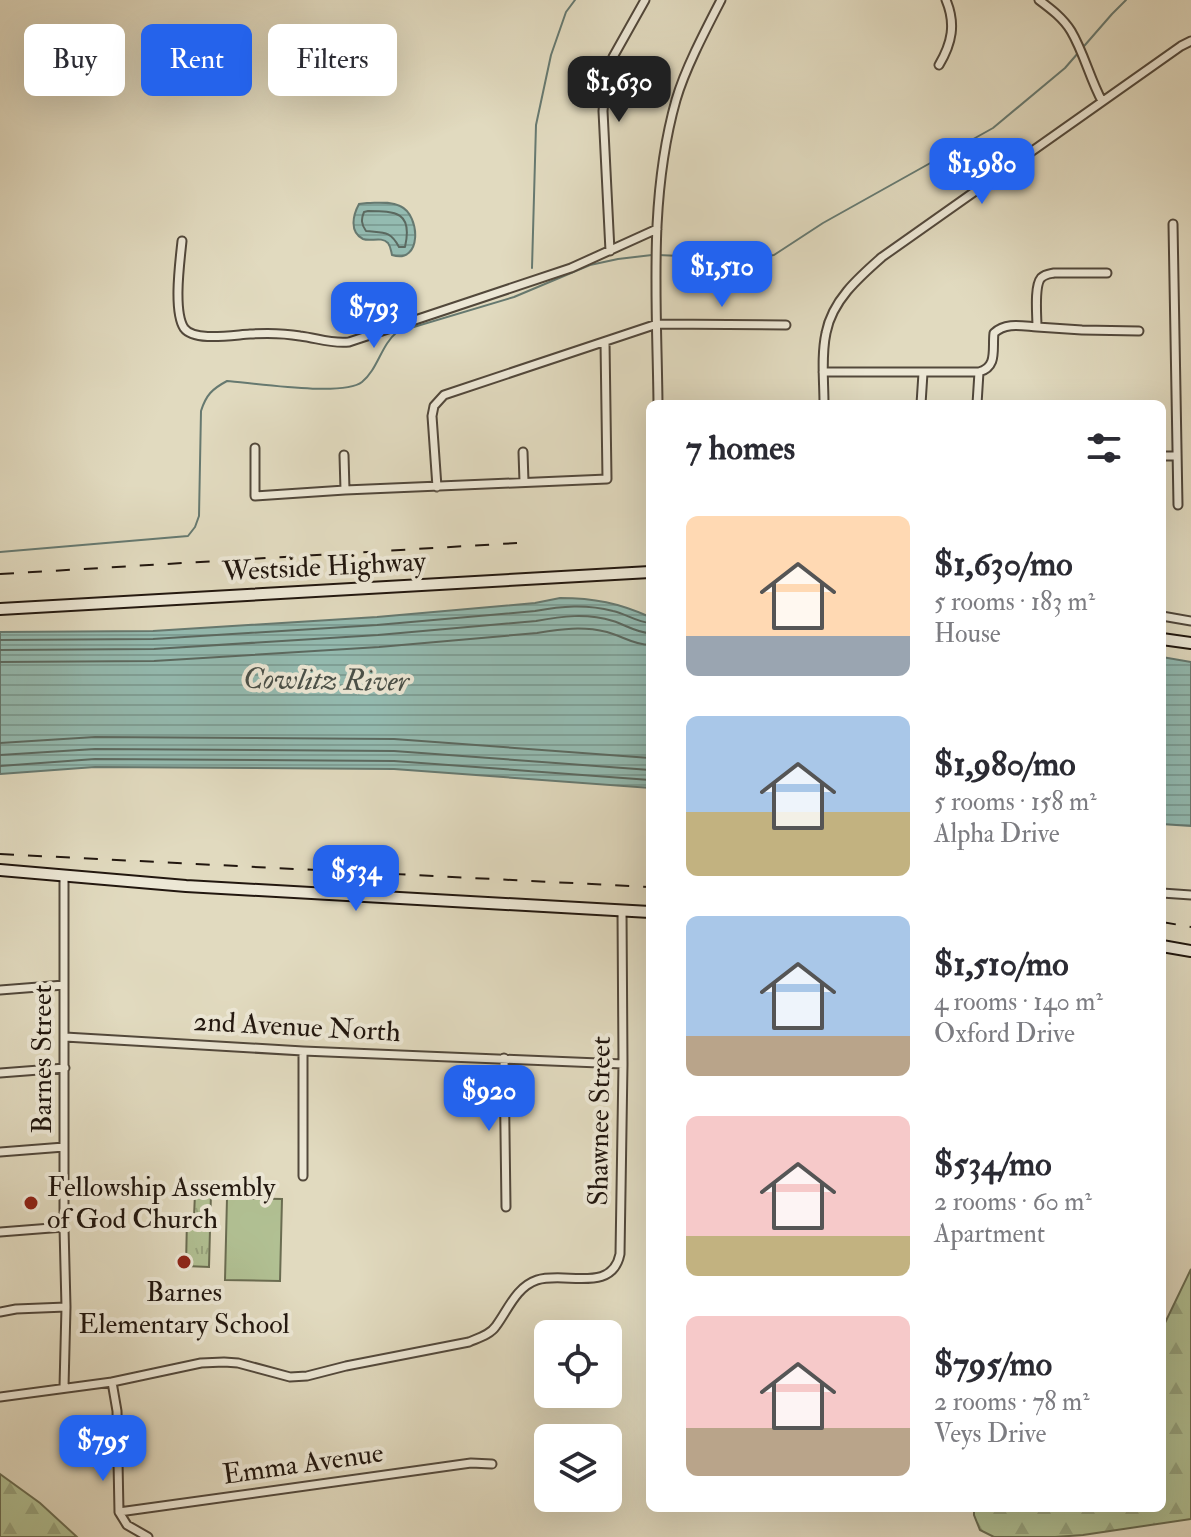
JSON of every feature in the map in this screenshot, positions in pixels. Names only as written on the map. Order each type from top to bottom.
[{"type":"street","points":[[610,251],[603,111],[606,79],[613,57],[645,0]]},
{"type":"street","points":[[658,400],[658,192],[665,141],[677,96],[721,0]]},
{"type":"street","points":[[939,65],[948,50],[953,32],[946,0]]},
{"type":"street","points":[[1039,0],[1071,31],[1102,101]]},
{"type":"street","points":[[824,400],[826,333],[839,302],[852,284],[882,257],[1191,41]]},
{"type":"street","points":[[1173,224],[1178,505]]},
{"type":"street","points":[[182,241],[178,294],[180,318],[185,330],[197,337],[267,333],[298,335],[336,344],[571,268],[657,229]]},
{"type":"street","points":[[1037,327],[1037,286],[1046,274],[1107,273]]},
{"type":"street","points":[[437,487],[432,416],[434,406],[444,395],[657,324],[786,325]]},
{"type":"street","points":[[823,372],[985,371],[994,357],[994,333],[1013,325],[1139,331]]},
{"type":"street","points":[[255,448],[255,496],[607,479],[605,342]]},
{"type":"street","points":[[977,400],[979,372]]},
{"type":"street","points":[[921,400],[923,373]]},
{"type":"street","points":[[523,452],[524,482]]},
{"type":"street","points":[[344,455],[345,490]]},
{"type":"street","points":[[1166,456],[1177,456]]},
{"type":"street","name":"Westside Highway","points":[[0,609],[646,572]]},
{"type":"street","points":[[1166,617],[1191,621]]},
{"type":"street","points":[[1166,640],[1191,643]]},
{"type":"street","points":[[0,870],[186,886],[646,912]]},
{"type":"street","name":"Barnes Street","points":[[64,875],[64,1387]]},
{"type":"street","points":[[1166,893],[1191,895]]},
{"type":"street","name":"Shawnee Street","points":[[112,1382],[201,1363],[224,1362],[290,1377],[307,1376],[469,1342],[495,1327],[516,1296],[537,1280],[604,1277],[611,1272],[618,1265],[620,1254],[622,910]]},
{"type":"street","points":[[1166,947],[1191,951]]},
{"type":"street","points":[[0,990],[64,985]]},
{"type":"street","name":"2nd Avenue North","points":[[65,1037],[303,1051],[623,1064]]},
{"type":"street","points":[[303,1051],[303,1176]]},
{"type":"street","points":[[504,1058],[506,1207]]},
{"type":"street","points":[[0,1073],[65,1068]]},
{"type":"street","points":[[0,1152],[64,1147]]},
{"type":"street","points":[[0,1232],[64,1227]]},
{"type":"street","points":[[0,1312],[66,1307]]},
{"type":"street","points":[[0,1397],[112,1382],[117,1411],[119,1512],[127,1525],[148,1537]]},
{"type":"street","name":"Emma Avenue","points":[[119,1512],[471,1463],[492,1464]]},
{"type":"green space","points":[[195,1193],[211,1193],[209,1267],[186,1266],[187,1218],[194,1217]]},
{"type":"green space","points":[[227,1198],[282,1199],[280,1281],[225,1280]]},
{"type":"green space","points":[[1191,1269],[1191,1519],[1055,1537],[994,1537],[980,1530],[974,1512],[1166,1512],[1166,1321]]},
{"type":"green space","points":[[0,1474],[40,1503],[77,1537],[0,1537]]},
{"type":"water","points":[[359,204],[400,206],[412,219],[415,228],[413,246],[409,253],[402,256],[392,255],[385,241],[363,239],[354,228]]},
{"type":"water","name":"Cowlitz River","points":[[560,598],[584,599],[606,602],[646,615],[646,788],[394,769],[95,767],[0,774],[0,632],[153,631],[377,617]]},
{"type":"water","points":[[1166,658],[1191,662],[1191,826],[1166,824]]},
{"type":"waterway","points":[[532,268],[536,125],[551,55],[566,12],[575,0]]},
{"type":"waterway","points":[[658,255],[749,259],[774,255],[823,223],[993,128],[1065,68],[1126,0]]},
{"type":"waterway","points":[[0,552],[188,536],[199,516],[201,411],[207,397],[222,384],[227,381],[318,389],[352,386],[367,377],[397,332],[514,297],[590,265],[652,255]]},
{"type":"railway","points":[[0,574],[517,543]]},
{"type":"railway","points":[[0,854],[646,887]]},
{"type":"railway","points":[[1166,923],[1191,927]]},
{"type":"place","name":"Fellowship Assembly of God Church","points":[[31,1203]]},
{"type":"place","name":"Barnes Elementary School","points":[[184,1262]]}]
